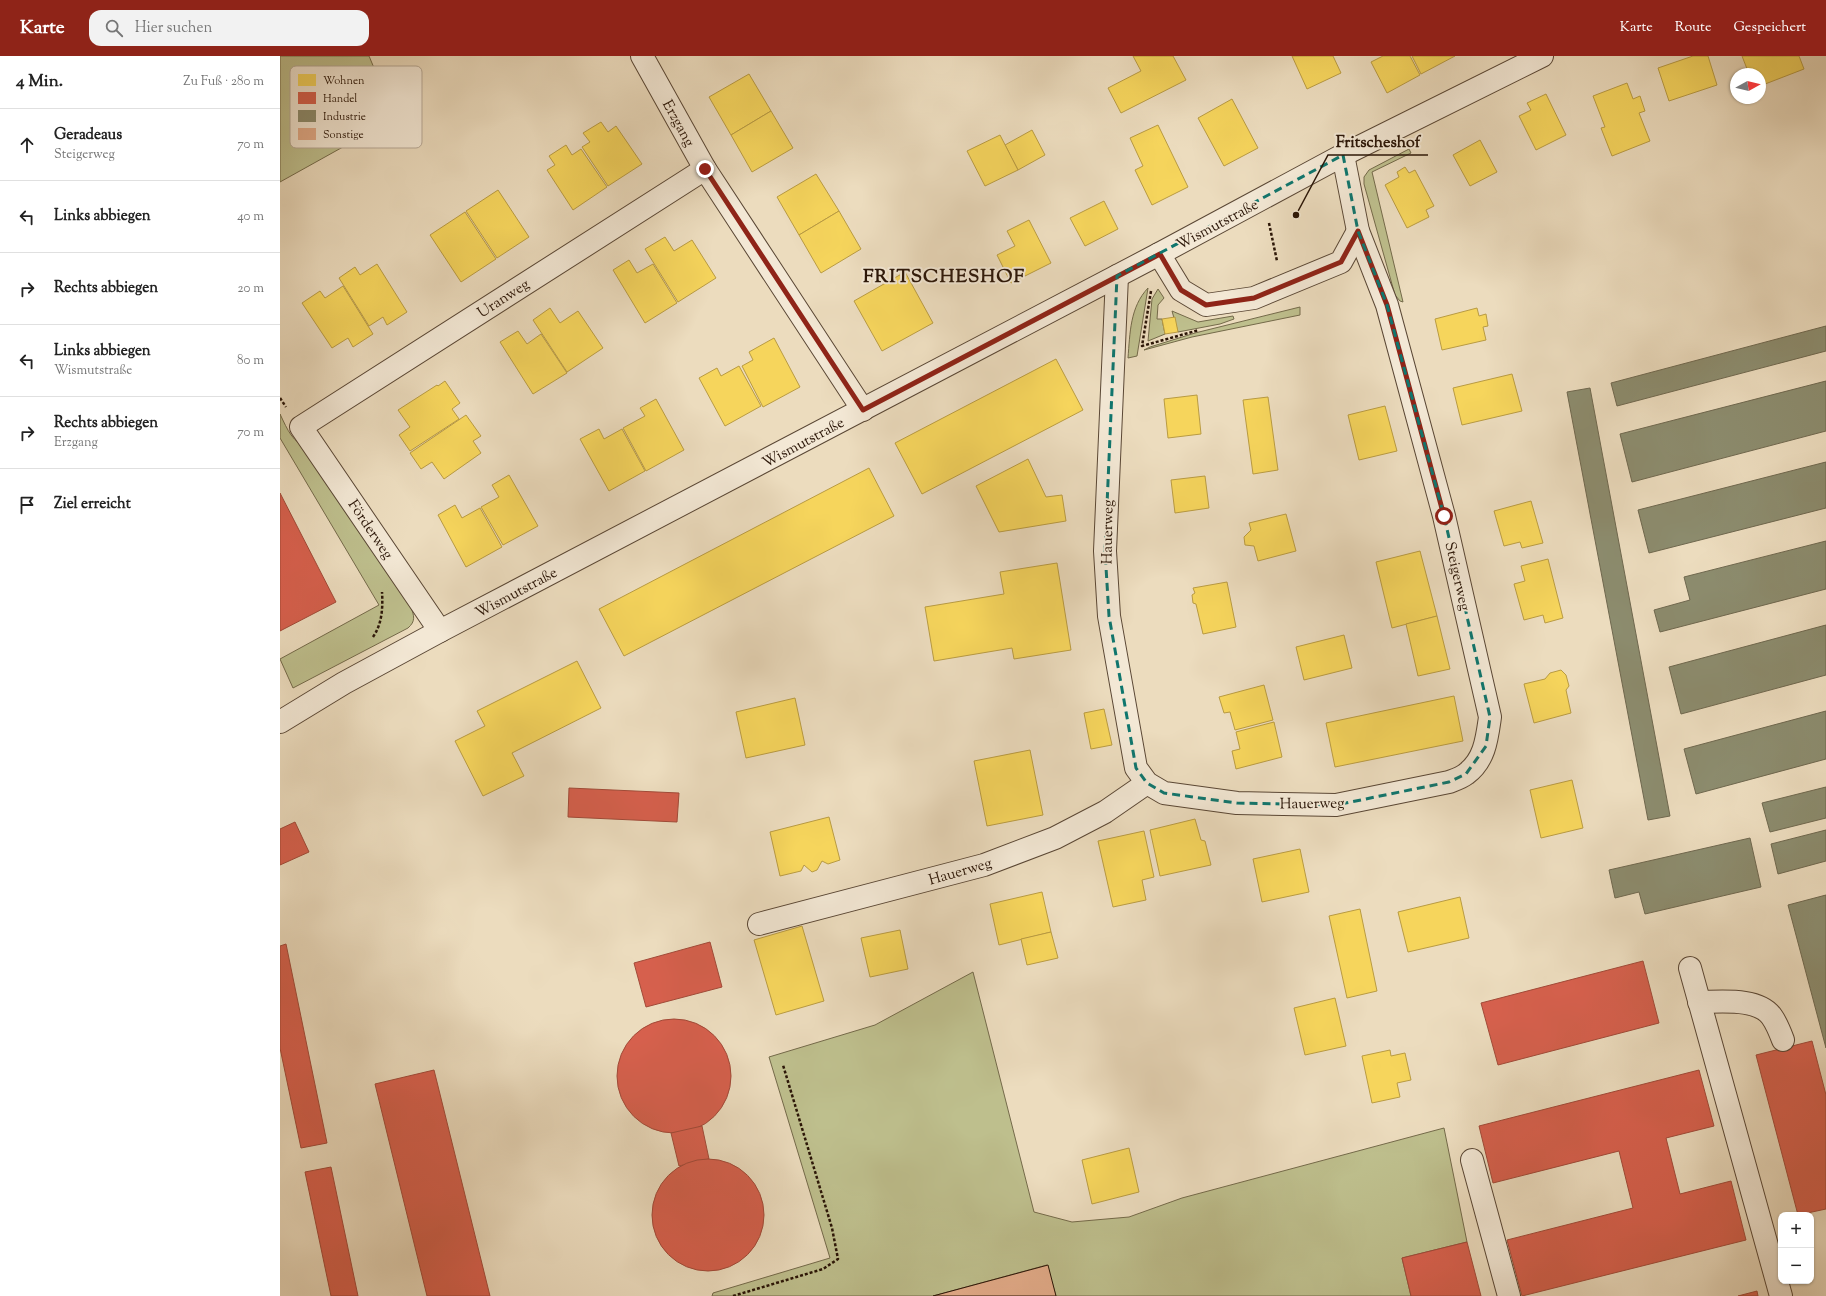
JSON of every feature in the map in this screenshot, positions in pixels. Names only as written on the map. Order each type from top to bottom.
[{"type":"street","name":"Erzgang","points":[[642,56],[705,169],[863,410]]},
{"type":"street","name":"Wismutstraße","points":[[280,722],[344,683],[440,631],[1160,254],[1343,155],[1542,56]]},
{"type":"street","name":"Steigerweg","points":[[1343,155],[1358,231],[1387,305],[1444,516],[1490,717],[1486,746]]},
{"type":"street","name":"Uranweg","points":[[301,427],[705,169]]},
{"type":"street","points":[[1160,254],[1181,290],[1206,305],[1254,298],[1341,262],[1358,231]]},
{"type":"street","name":"Hauerweg","points":[[1117,276],[1105,551],[1109,616],[1136,768],[1147,783],[1164,793],[1237,803],[1336,806],[1449,782],[1466,774],[1478,761],[1486,746]]},
{"type":"street","name":"Förderweg","points":[[301,427],[440,631]]},
{"type":"street","name":"Hauerweg","points":[[759,924],[984,865],[1055,838],[1105,812],[1147,783]]},
{"type":"street","points":[[1690,968],[1698,1002],[1781,1296]]},
{"type":"street","points":[[1698,1002],[1738,1001],[1758,1006],[1772,1016],[1784,1040]]},
{"type":"street","points":[[1472,1160],[1509,1296]]},
{"type":"path","points":[[1268,219],[1278,268]]},
{"type":"path","points":[[373,638],[377,632],[383,608],[382,585]]},
{"type":"path","points":[[733,1296],[823,1269],[838,1259],[832,1228],[783,1065]]},
{"type":"highlighted area","points":[[1343,155],[1358,231],[1387,305],[1444,516],[1490,717],[1486,746],[1466,774],[1449,782],[1336,805],[1237,803],[1164,793],[1147,783],[1136,768],[1109,616],[1105,551],[1117,276]]},
{"type":"green space","points":[[280,56],[369,56],[373,66],[290,66],[290,148],[341,148],[280,182]]},
{"type":"green space","points":[[1409,149],[1411,153],[1372,172],[1403,302],[1400,301],[1395,295],[1364,184],[1364,177],[1369,170]]},
{"type":"green space","points":[[1148,288],[1137,356],[1128,358],[1130,330],[1134,312],[1142,295]]},
{"type":"green space","points":[[1158,289],[1164,298],[1158,305],[1157,319],[1162,319],[1165,334],[1148,341],[1152,299]]},
{"type":"green space","points":[[1300,307],[1300,315],[1192,337],[1144,350],[1195,333]]},
{"type":"green space","points":[[1172,311],[1198,322],[1233,316],[1234,319],[1220,324],[1178,332]]},
{"type":"green space","points":[[280,414],[294,439],[309,450],[411,607],[414,618],[408,628],[293,688],[280,659],[379,605],[280,438]]},
{"type":"green space","points":[[973,972],[1034,1212],[1072,1222],[1129,1217],[1182,1198],[1444,1128],[1467,1242],[1402,1258],[1411,1296],[1056,1296],[1047,1265],[933,1296],[712,1296],[713,1293],[830,1258],[769,1057],[875,1025]]},
{"type":"building: Wohnen","points":[[1133,56],[1173,56],[1186,80],[1121,113],[1108,88],[1141,71]]},
{"type":"building: Wohnen","points":[[1292,56],[1333,56],[1341,73],[1307,89]]},
{"type":"building: Wohnen","points":[[1383,56],[1410,56],[1420,75],[1387,93],[1371,62]]},
{"type":"building: Wohnen","points":[[1412,56],[1455,56],[1421,74]]},
{"type":"building: Wohnen","points":[[1693,56],[1708,56],[1717,85],[1669,101],[1658,68]]},
{"type":"building: Wohnen","points":[[1742,56],[1799,56],[1804,69],[1766,84],[1766,68],[1747,68]]},
{"type":"building: Wohnen","points":[[749,74],[771,111],[731,135],[709,97]]},
{"type":"building: Wohnen","points":[[1627,83],[1633,99],[1640,96],[1645,111],[1639,113],[1650,141],[1612,156],[1601,128],[1605,127],[1593,96]]},
{"type":"building: Wohnen","points":[[1546,94],[1566,135],[1536,150],[1519,116],[1531,110],[1527,103]]},
{"type":"building: Wohnen","points":[[1232,99],[1258,148],[1224,166],[1198,118]]},
{"type":"building: Wohnen","points":[[771,111],[793,148],[752,172],[731,135]]},
{"type":"building: Wohnen","points":[[601,122],[608,132],[616,126],[642,164],[608,186],[582,147],[590,142],[583,133]]},
{"type":"building: Wohnen","points":[[1158,125],[1188,187],[1152,205],[1135,170],[1143,166],[1130,138]]},
{"type":"building: Wohnen","points":[[1032,130],[1045,155],[1018,170],[1005,145]]},
{"type":"building: Wohnen","points":[[1000,135],[1018,170],[985,186],[967,151]]},
{"type":"building: Wohnen","points":[[1480,140],[1497,172],[1470,186],[1453,155]]},
{"type":"building: Wohnen","points":[[566,145],[572,155],[581,149],[607,187],[573,210],[547,170],[555,165],[549,156]]},
{"type":"building: Wohnen","points":[[1405,167],[1409,173],[1415,170],[1434,206],[1426,210],[1429,217],[1407,228],[1385,185],[1399,177],[1397,172]]},
{"type":"building: Wohnen","points":[[816,174],[839,211],[799,235],[777,197]]},
{"type":"building: Wohnen","points":[[498,190],[529,237],[497,258],[466,211]]},
{"type":"building: Wohnen","points":[[1104,201],[1118,229],[1085,246],[1070,218]]},
{"type":"building: Wohnen","points":[[839,211],[861,249],[821,273],[799,235]]},
{"type":"building: Wohnen","points":[[465,212],[496,259],[461,282],[430,235]]},
{"type":"building: Wohnen","points":[[1029,220],[1051,263],[1011,283],[997,255],[1015,246],[1007,231]]},
{"type":"building: Wohnen","points":[[665,237],[674,251],[692,240],[716,278],[678,302],[645,249]]},
{"type":"building: Wohnen","points":[[629,260],[637,273],[653,264],[677,303],[645,323],[613,270]]},
{"type":"building: Wohnen","points":[[377,264],[407,312],[387,325],[383,317],[369,326],[339,278],[355,267],[360,275]]},
{"type":"building: Wohnen","points":[[905,272],[933,323],[882,351],[854,301]]},
{"type":"building: Wohnen","points":[[343,286],[373,334],[353,347],[348,338],[332,348],[302,303],[320,291],[325,298]]},
{"type":"building: Wohnen","points":[[550,308],[560,323],[578,311],[603,348],[567,372],[533,320]]},
{"type":"building: Wohnen","points":[[1477,308],[1479,316],[1486,314],[1488,326],[1483,327],[1486,340],[1442,350],[1435,319]]},
{"type":"building: Wohnen","points":[[1175,317],[1178,332],[1165,334],[1162,319]]},
{"type":"building: Wohnen","points":[[518,331],[527,344],[541,334],[567,373],[533,394],[500,342]]},
{"type":"building: Wohnen","points":[[774,338],[800,387],[763,407],[742,366],[753,360],[749,352]]},
{"type":"building: Wohnen","points":[[1056,359],[1083,410],[922,494],[895,443]]},
{"type":"building: Wohnen","points":[[739,366],[761,406],[725,426],[699,378],[717,368],[721,376]]},
{"type":"building: Wohnen","points":[[1512,374],[1522,411],[1462,425],[1453,388]]},
{"type":"building: Wohnen","points":[[445,381],[460,403],[452,409],[459,419],[410,451],[399,435],[410,427],[398,410]]},
{"type":"building: Wohnen","points":[[1197,395],[1201,434],[1168,438],[1164,399]]},
{"type":"building: Wohnen","points":[[1268,397],[1278,470],[1253,474],[1243,400]]},
{"type":"building: Wohnen","points":[[656,399],[684,450],[646,471],[623,428],[645,416],[640,408]]},
{"type":"building: Wohnen","points":[[1385,406],[1397,451],[1359,460],[1348,415]]},
{"type":"building: Wohnen","points":[[466,415],[481,436],[473,441],[481,453],[444,479],[432,462],[421,469],[410,453]]},
{"type":"building: Wohnen","points":[[599,429],[604,439],[622,429],[645,471],[609,491],[580,439]]},
{"type":"building: Wohnen","points":[[1028,459],[1046,497],[1062,495],[1066,521],[999,532],[976,486]]},
{"type":"building: Wohnen","points":[[869,468],[894,516],[624,656],[599,609]]},
{"type":"building: Wohnen","points":[[509,475],[538,526],[503,545],[481,507],[499,497],[492,485]]},
{"type":"building: Wohnen","points":[[1205,476],[1209,508],[1175,513],[1171,480]]},
{"type":"building: Wohnen","points":[[1531,501],[1543,543],[1522,548],[1520,542],[1504,546],[1494,511]]},
{"type":"building: Wohnen","points":[[455,505],[462,518],[480,508],[502,547],[466,567],[438,515]]},
{"type":"building: Wohnen","points":[[1286,514],[1296,551],[1258,561],[1254,546],[1245,545],[1244,537],[1251,530],[1249,523]]},
{"type":"building: Wohnen","points":[[1420,551],[1437,616],[1392,628],[1376,562]]},
{"type":"building: Wohnen","points":[[1548,559],[1563,618],[1545,623],[1543,615],[1524,620],[1514,584],[1525,581],[1521,566]]},
{"type":"building: Wohnen","points":[[1057,563],[1071,650],[1014,659],[1012,648],[934,661],[925,607],[1004,594],[1000,572]]},
{"type":"building: Wohnen","points":[[1227,582],[1236,627],[1203,634],[1196,604],[1193,603],[1192,595],[1195,593],[1193,588]]},
{"type":"building: Wohnen","points":[[1437,616],[1450,669],[1418,676],[1406,624]]},
{"type":"building: Wohnen","points":[[1344,635],[1352,668],[1304,680],[1296,647]]},
{"type":"building: Wohnen","points":[[577,661],[601,708],[512,753],[524,776],[483,796],[455,741],[485,726],[477,711]]},
{"type":"building: Wohnen","points":[[1561,670],[1566,675],[1569,686],[1566,690],[1571,713],[1534,723],[1524,684],[1545,679],[1550,673]]},
{"type":"building: Wohnen","points":[[1264,685],[1273,720],[1235,730],[1230,712],[1224,713],[1219,697]]},
{"type":"building: Wohnen","points":[[1454,696],[1463,741],[1335,767],[1326,723]]},
{"type":"building: Wohnen","points":[[795,698],[805,745],[746,758],[736,712]]},
{"type":"building: Wohnen","points":[[1104,709],[1112,745],[1091,749],[1084,713]]},
{"type":"building: Wohnen","points":[[1274,722],[1282,757],[1236,769],[1232,751],[1240,749],[1236,732]]},
{"type":"building: Wohnen","points":[[1030,750],[1043,815],[987,826],[974,761]]},
{"type":"building: Wohnen","points":[[1572,780],[1583,828],[1541,838],[1530,790]]},
{"type":"building: Wohnen","points":[[829,817],[840,860],[828,864],[822,861],[817,870],[812,872],[804,865],[801,871],[780,876],[770,832]]},
{"type":"building: Wohnen","points":[[1195,819],[1201,840],[1205,841],[1211,865],[1160,876],[1150,830]]},
{"type":"building: Wohnen","points":[[1144,831],[1154,877],[1142,880],[1146,900],[1113,907],[1098,841]]},
{"type":"building: Wohnen","points":[[1300,849],[1309,892],[1262,902],[1253,859]]},
{"type":"building: Wohnen","points":[[1042,892],[1051,932],[999,945],[990,904]]},
{"type":"building: Wohnen","points":[[1460,897],[1469,938],[1408,952],[1398,912]]},
{"type":"building: Wohnen","points":[[1360,909],[1377,991],[1347,998],[1329,916]]},
{"type":"building: Wohnen","points":[[802,926],[824,1001],[776,1015],[754,940]]},
{"type":"building: Wohnen","points":[[900,930],[908,969],[870,977],[861,938]]},
{"type":"building: Wohnen","points":[[1051,932],[1058,958],[1027,965],[1021,939]]},
{"type":"building: Wohnen","points":[[1335,998],[1346,1046],[1305,1055],[1294,1008]]},
{"type":"building: Wohnen","points":[[1390,1050],[1391,1056],[1405,1053],[1411,1080],[1397,1083],[1400,1097],[1372,1103],[1362,1056]]},
{"type":"building: Wohnen","points":[[1129,1148],[1139,1192],[1092,1204],[1082,1160]]},
{"type":"building: Handel","points":[[280,493],[336,602],[280,631]]},
{"type":"building: Handel","points":[[569,788],[679,793],[677,822],[568,817]]},
{"type":"building: Handel","points":[[295,822],[309,852],[280,865],[280,829]]},
{"type":"building: Handel","points":[[710,942],[722,987],[646,1007],[634,963]]},
{"type":"building: Handel","points":[[286,944],[327,1143],[301,1148],[280,1048],[280,946]]},
{"type":"building: Handel","points":[[1643,961],[1659,1023],[1498,1065],[1481,1003]]},
{"type":"building: Handel","points":[[674,1019],[696,1023],[706,1028],[722,1044],[727,1054],[731,1076],[727,1098],[722,1108],[706,1124],[696,1129],[674,1133],[652,1129],[642,1124],[626,1108],[621,1098],[617,1076],[621,1054],[626,1044],[642,1028],[652,1023]]},
{"type":"building: Handel","points":[[1812,1041],[1826,1095],[1826,1209],[1812,1212],[1797,1212],[1756,1055]]},
{"type":"building: Handel","points":[[434,1070],[490,1296],[427,1296],[375,1084]]},
{"type":"building: Handel","points":[[1699,1070],[1714,1126],[1666,1138],[1680,1194],[1731,1181],[1746,1240],[1522,1296],[1507,1240],[1633,1208],[1619,1151],[1493,1183],[1479,1126]]},
{"type":"building: Handel","points":[[702,1126],[709,1159],[679,1166],[671,1133]]},
{"type":"building: Handel","points":[[708,1159],[729,1163],[748,1175],[760,1194],[764,1215],[760,1236],[748,1255],[729,1267],[708,1271],[687,1267],[668,1255],[656,1236],[652,1215],[656,1194],[668,1175],[687,1163]]},
{"type":"building: Handel","points":[[331,1167],[358,1296],[331,1296],[305,1172]]},
{"type":"building: Handel","points":[[1467,1242],[1481,1296],[1411,1296],[1402,1258]]},
{"type":"building: Handel","points":[[1757,1291],[1758,1296],[1738,1296]]},
{"type":"building: Industrie","points":[[1826,326],[1826,351],[1617,406],[1611,383]]},
{"type":"building: Industrie","points":[[1826,381],[1826,431],[1632,482],[1620,434]]},
{"type":"building: Industrie","points":[[1590,388],[1670,816],[1648,820],[1567,392]]},
{"type":"building: Industrie","points":[[1826,462],[1826,508],[1649,553],[1638,510]]},
{"type":"building: Industrie","points":[[1826,541],[1826,589],[1660,632],[1654,610],[1690,600],[1684,577]]},
{"type":"building: Industrie","points":[[1826,625],[1826,675],[1681,714],[1669,667]]},
{"type":"building: Industrie","points":[[1826,711],[1826,759],[1696,794],[1684,749]]},
{"type":"building: Industrie","points":[[1826,787],[1826,818],[1770,832],[1762,803]]},
{"type":"building: Industrie","points":[[1826,830],[1826,861],[1778,874],[1771,844]]},
{"type":"building: Industrie","points":[[1750,838],[1761,887],[1645,914],[1639,892],[1615,898],[1609,870]]},
{"type":"building: Industrie","points":[[1826,895],[1826,1048],[1788,905]]},
{"type":"building: Sonstige","points":[[1048,1265],[1056,1296],[933,1296]]},
{"type":"place","name":"Fritscheshof","points":[[1296,215]]},
{"type":"district","name":"FRITSCHESHOF","points":[[944,275]]},
{"type":"route","points":[[705,169],[863,410],[1160,254],[1181,290],[1206,305],[1254,298],[1341,262],[1358,231],[1387,305],[1444,516]]}]
